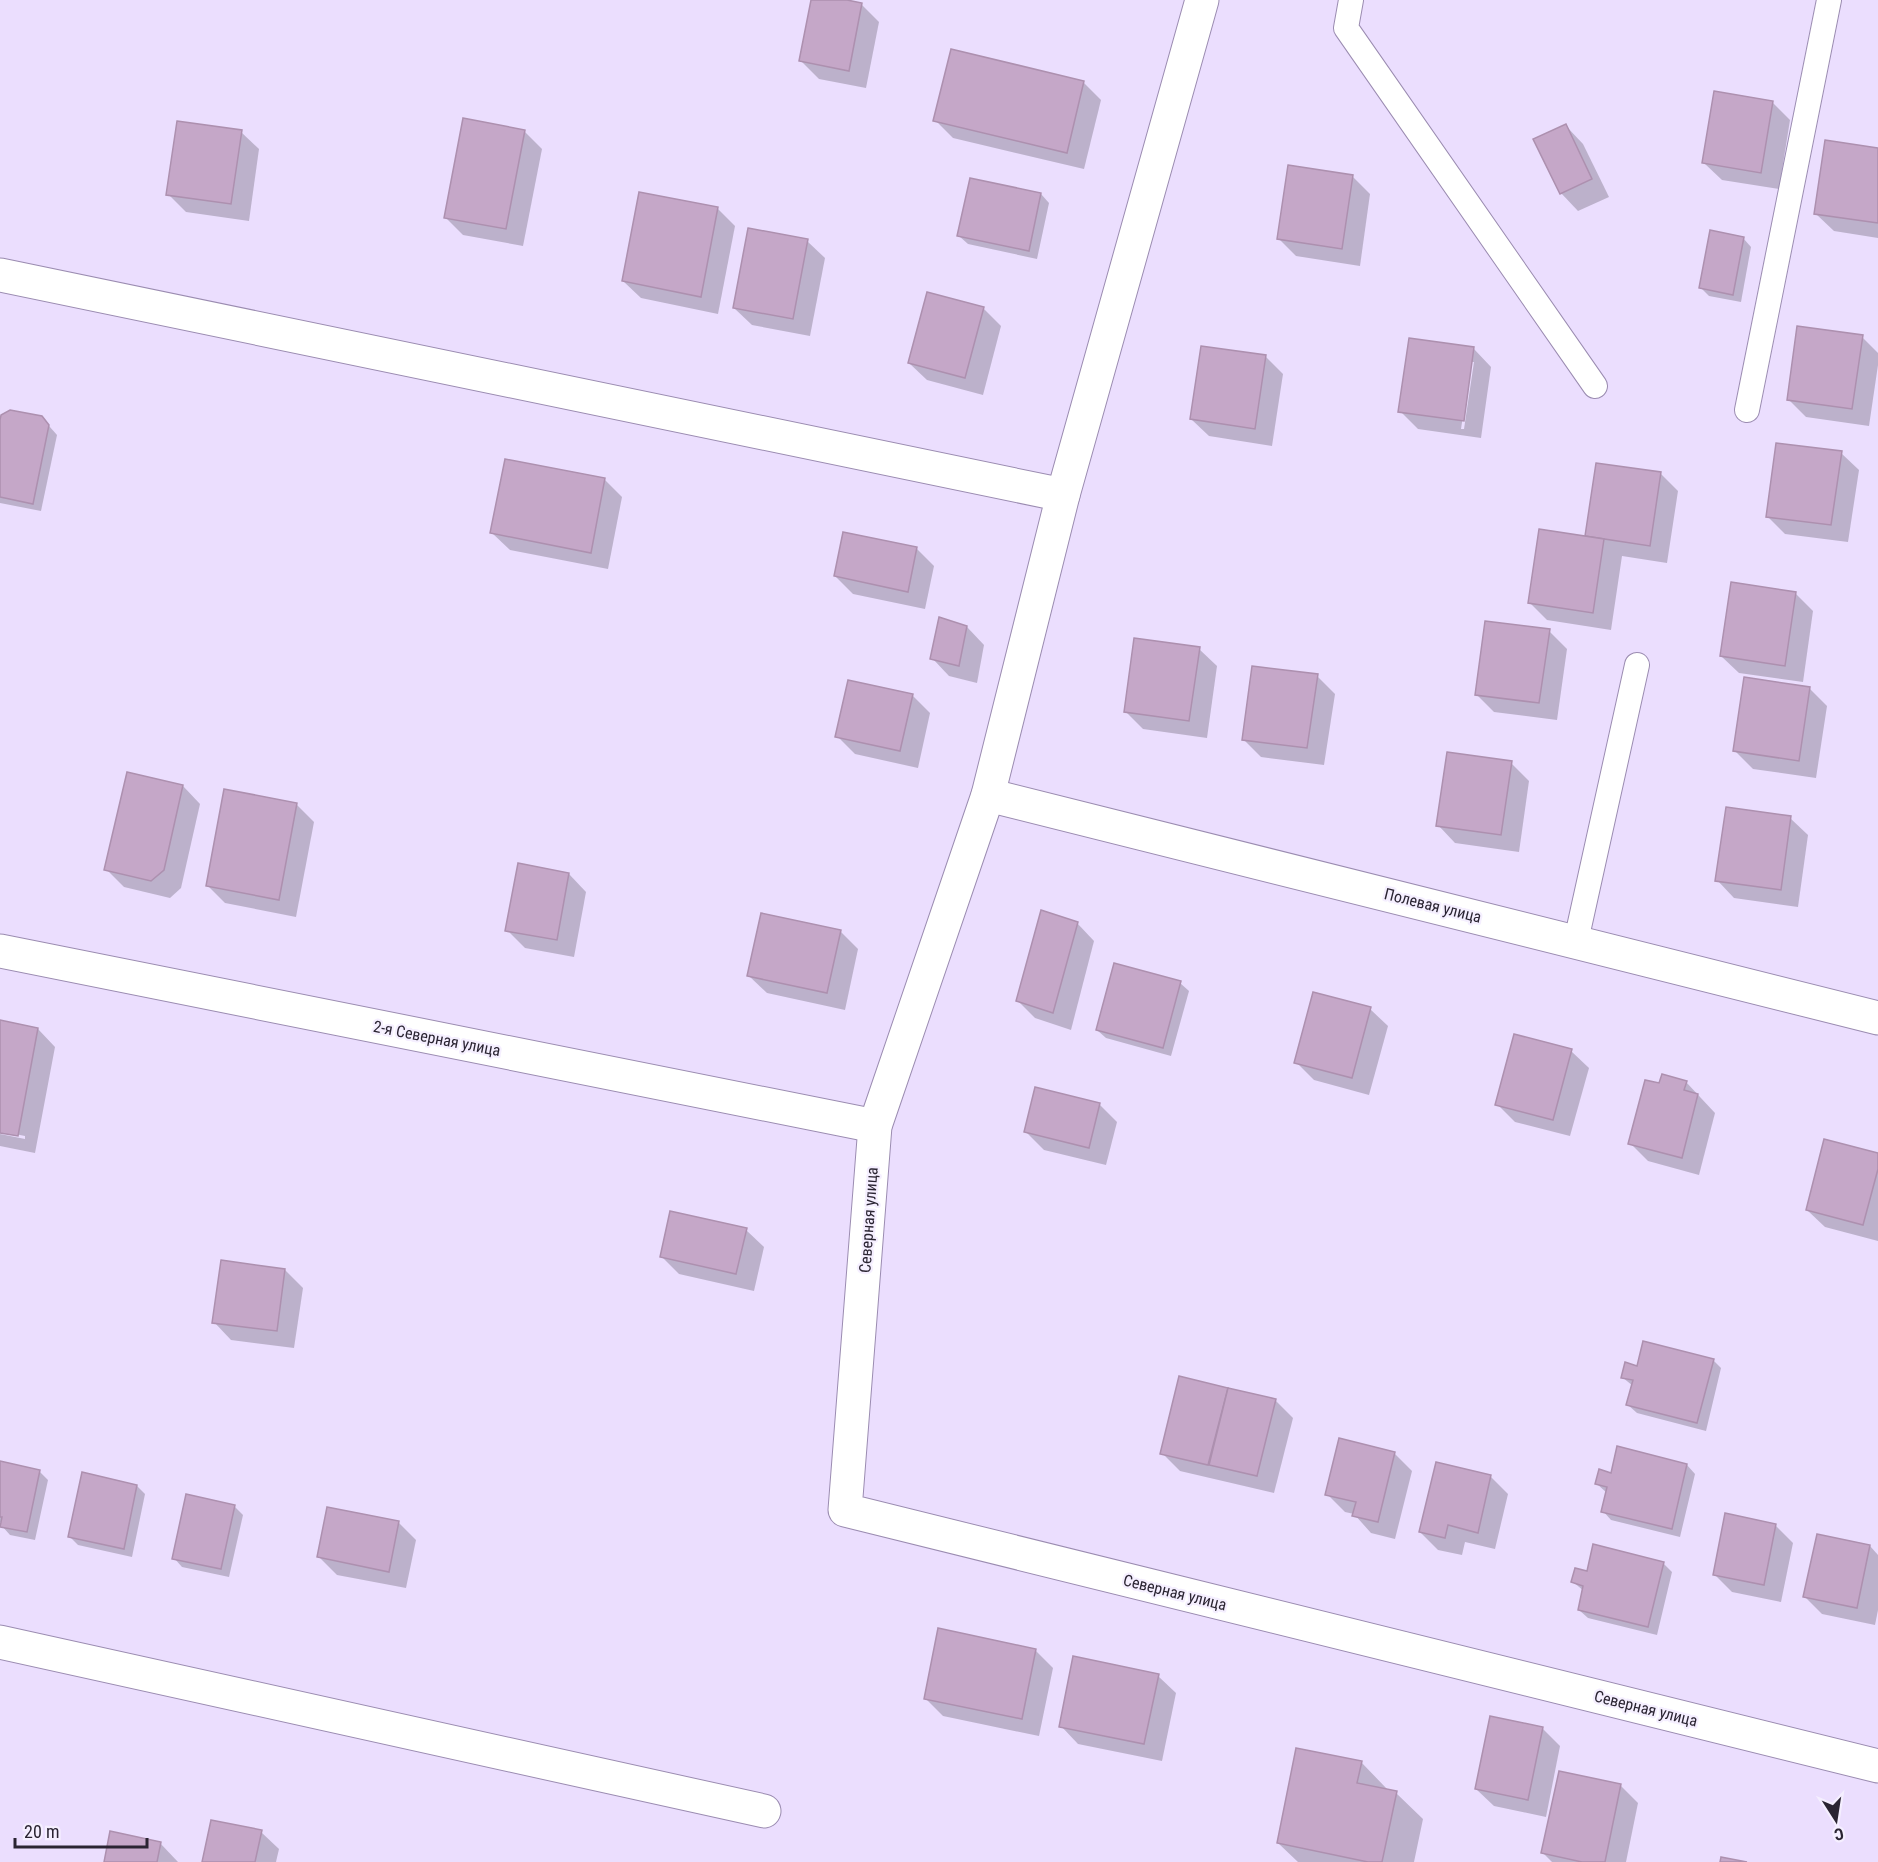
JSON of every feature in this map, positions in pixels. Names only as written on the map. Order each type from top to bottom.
[{"type":"street","points":[[875,1125],[988,795],[1063,495],[1202,0]]},
{"type":"street","points":[[0,275],[1063,495]]},
{"type":"street","name":"Полевая улица","points":[[988,795],[1878,1018]]},
{"type":"street","name":"2-я Северная улица","points":[[0,951],[875,1125]]},
{"type":"street","name":"Северная улица","points":[[875,1125],[846,1510],[1878,1766]]},
{"type":"street","points":[[0,1642],[764,1811]]},
{"type":"lane","points":[[1351,0],[1346,27],[1595,386]]},
{"type":"lane","points":[[1747,410],[1829,0]]},
{"type":"lane","points":[[1576,941],[1636,665]]},
{"type":"building","points":[[811,0],[847,0],[862,3],[849,71],[799,61]]},
{"type":"building","points":[[951,49],[1084,81],[1067,153],[933,121]]},
{"type":"building","points":[[1714,91],[1773,101],[1761,173],[1702,163]]},
{"type":"building","points":[[463,118],[525,130],[506,229],[444,218]]},
{"type":"building","points":[[177,121],[242,130],[231,204],[166,195]]},
{"type":"building","points":[[1566,124],[1592,179],[1560,194],[1533,139]]},
{"type":"building","points":[[1825,140],[1878,148],[1878,223],[1814,214]]},
{"type":"building","points":[[1288,165],[1353,175],[1342,249],[1277,239]]},
{"type":"building","points":[[970,178],[1041,193],[1029,251],[957,236]]},
{"type":"building","points":[[639,192],[718,207],[701,297],[622,281]]},
{"type":"building","points":[[748,228],[808,239],[793,319],[733,308]]},
{"type":"building","points":[[1710,230],[1744,237],[1733,295],[1699,288]]},
{"type":"building","points":[[927,292],[984,307],[965,378],[908,363]]},
{"type":"building","points":[[1797,326],[1863,335],[1852,409],[1787,400]]},
{"type":"building","points":[[1409,338],[1474,347],[1464,421],[1398,412]]},
{"type":"building","points":[[1201,346],[1266,355],[1255,429],[1190,419]]},
{"type":"building","points":[[10,410],[42,416],[49,425],[33,504],[0,497],[0,420],[1,415]]},
{"type":"building","points":[[1776,443],[1842,451],[1831,525],[1766,517]]},
{"type":"building","points":[[505,459],[605,478],[591,553],[490,533]]},
{"type":"building","points":[[1596,463],[1661,472],[1650,546],[1585,536]]},
{"type":"building","points":[[1539,529],[1604,539],[1593,613],[1528,603]]},
{"type":"building","points":[[843,532],[917,547],[908,592],[834,576]]},
{"type":"building","points":[[1731,582],[1796,592],[1785,666],[1720,656]]},
{"type":"building","points":[[939,617],[967,626],[959,666],[930,659]]},
{"type":"building","points":[[1485,621],[1550,629],[1539,703],[1475,695]]},
{"type":"building","points":[[1134,638],[1200,647],[1189,721],[1124,712]]},
{"type":"building","points":[[1252,666],[1318,674],[1307,748],[1242,740]]},
{"type":"building","points":[[1744,677],[1810,687],[1799,761],[1733,751]]},
{"type":"building","points":[[848,680],[913,694],[900,751],[835,737]]},
{"type":"building","points":[[1447,752],[1512,761],[1501,835],[1436,826]]},
{"type":"building","points":[[127,772],[183,785],[164,870],[151,881],[104,870]]},
{"type":"building","points":[[224,789],[297,803],[279,900],[206,886]]},
{"type":"building","points":[[1726,807],[1791,816],[1781,890],[1715,881]]},
{"type":"building","points":[[518,863],[569,873],[557,940],[505,931]]},
{"type":"building","points":[[1041,910],[1078,922],[1053,1013],[1016,1001]]},
{"type":"building","points":[[761,913],[841,930],[827,993],[747,976]]},
{"type":"building","points":[[1114,963],[1181,981],[1163,1048],[1096,1030]]},
{"type":"building","points":[[1313,992],[1371,1007],[1352,1078],[1294,1063]]},
{"type":"building","points":[[0,1020],[38,1028],[18,1136],[0,1133]]},
{"type":"building","points":[[1514,1034],[1572,1049],[1553,1120],[1495,1105]]},
{"type":"building","points":[[1662,1074],[1687,1081],[1684,1090],[1698,1094],[1682,1158],[1628,1144],[1645,1080],[1659,1083]]},
{"type":"building","points":[[1035,1087],[1100,1103],[1089,1148],[1024,1132]]},
{"type":"building","points":[[1824,1139],[1878,1153],[1878,1169],[1863,1225],[1806,1210]]},
{"type":"building","points":[[670,1211],[747,1228],[736,1274],[660,1257]]},
{"type":"building","points":[[221,1260],[285,1269],[277,1331],[212,1323]]},
{"type":"building","points":[[1643,1341],[1714,1359],[1697,1423],[1626,1405],[1633,1380],[1621,1378],[1625,1362],[1637,1366]]},
{"type":"building","points":[[1179,1376],[1228,1388],[1208,1465],[1160,1454]]},
{"type":"building","points":[[1228,1388],[1276,1399],[1257,1476],[1209,1465]]},
{"type":"building","points":[[1339,1438],[1395,1452],[1378,1522],[1352,1516],[1356,1502],[1325,1495]]},
{"type":"building","points":[[1617,1446],[1687,1464],[1672,1529],[1601,1512],[1607,1487],[1595,1484],[1599,1469],[1611,1473]]},
{"type":"building","points":[[0,1461],[40,1470],[27,1532],[0,1527],[2,1517],[0,1517]]},
{"type":"building","points":[[1436,1462],[1491,1475],[1478,1533],[1448,1525],[1445,1538],[1419,1532]]},
{"type":"building","points":[[82,1472],[137,1485],[124,1549],[68,1537]]},
{"type":"building","points":[[186,1494],[235,1505],[221,1569],[172,1559]]},
{"type":"building","points":[[327,1507],[399,1521],[389,1572],[317,1557]]},
{"type":"building","points":[[1725,1513],[1776,1524],[1764,1585],[1713,1575]]},
{"type":"building","points":[[1817,1534],[1870,1545],[1857,1608],[1803,1597]]},
{"type":"building","points":[[1593,1544],[1664,1562],[1648,1627],[1578,1610],[1583,1586],[1571,1582],[1575,1568],[1587,1571]]},
{"type":"building","points":[[938,1628],[1036,1649],[1022,1719],[924,1699]]},
{"type":"building","points":[[1073,1656],[1159,1674],[1144,1744],[1059,1727]]},
{"type":"building","points":[[1490,1716],[1543,1727],[1528,1800],[1475,1789]]},
{"type":"building","points":[[1296,1748],[1362,1761],[1357,1783],[1397,1791],[1382,1862],[1368,1862],[1277,1843]]},
{"type":"building","points":[[1559,1771],[1621,1784],[1605,1862],[1582,1862],[1541,1853]]},
{"type":"building","points":[[211,1820],[262,1830],[255,1862],[202,1862]]},
{"type":"building","points":[[110,1831],[161,1842],[157,1862],[104,1862]]},
{"type":"building","points":[[1721,1857],[1747,1862],[1720,1862]]}]
